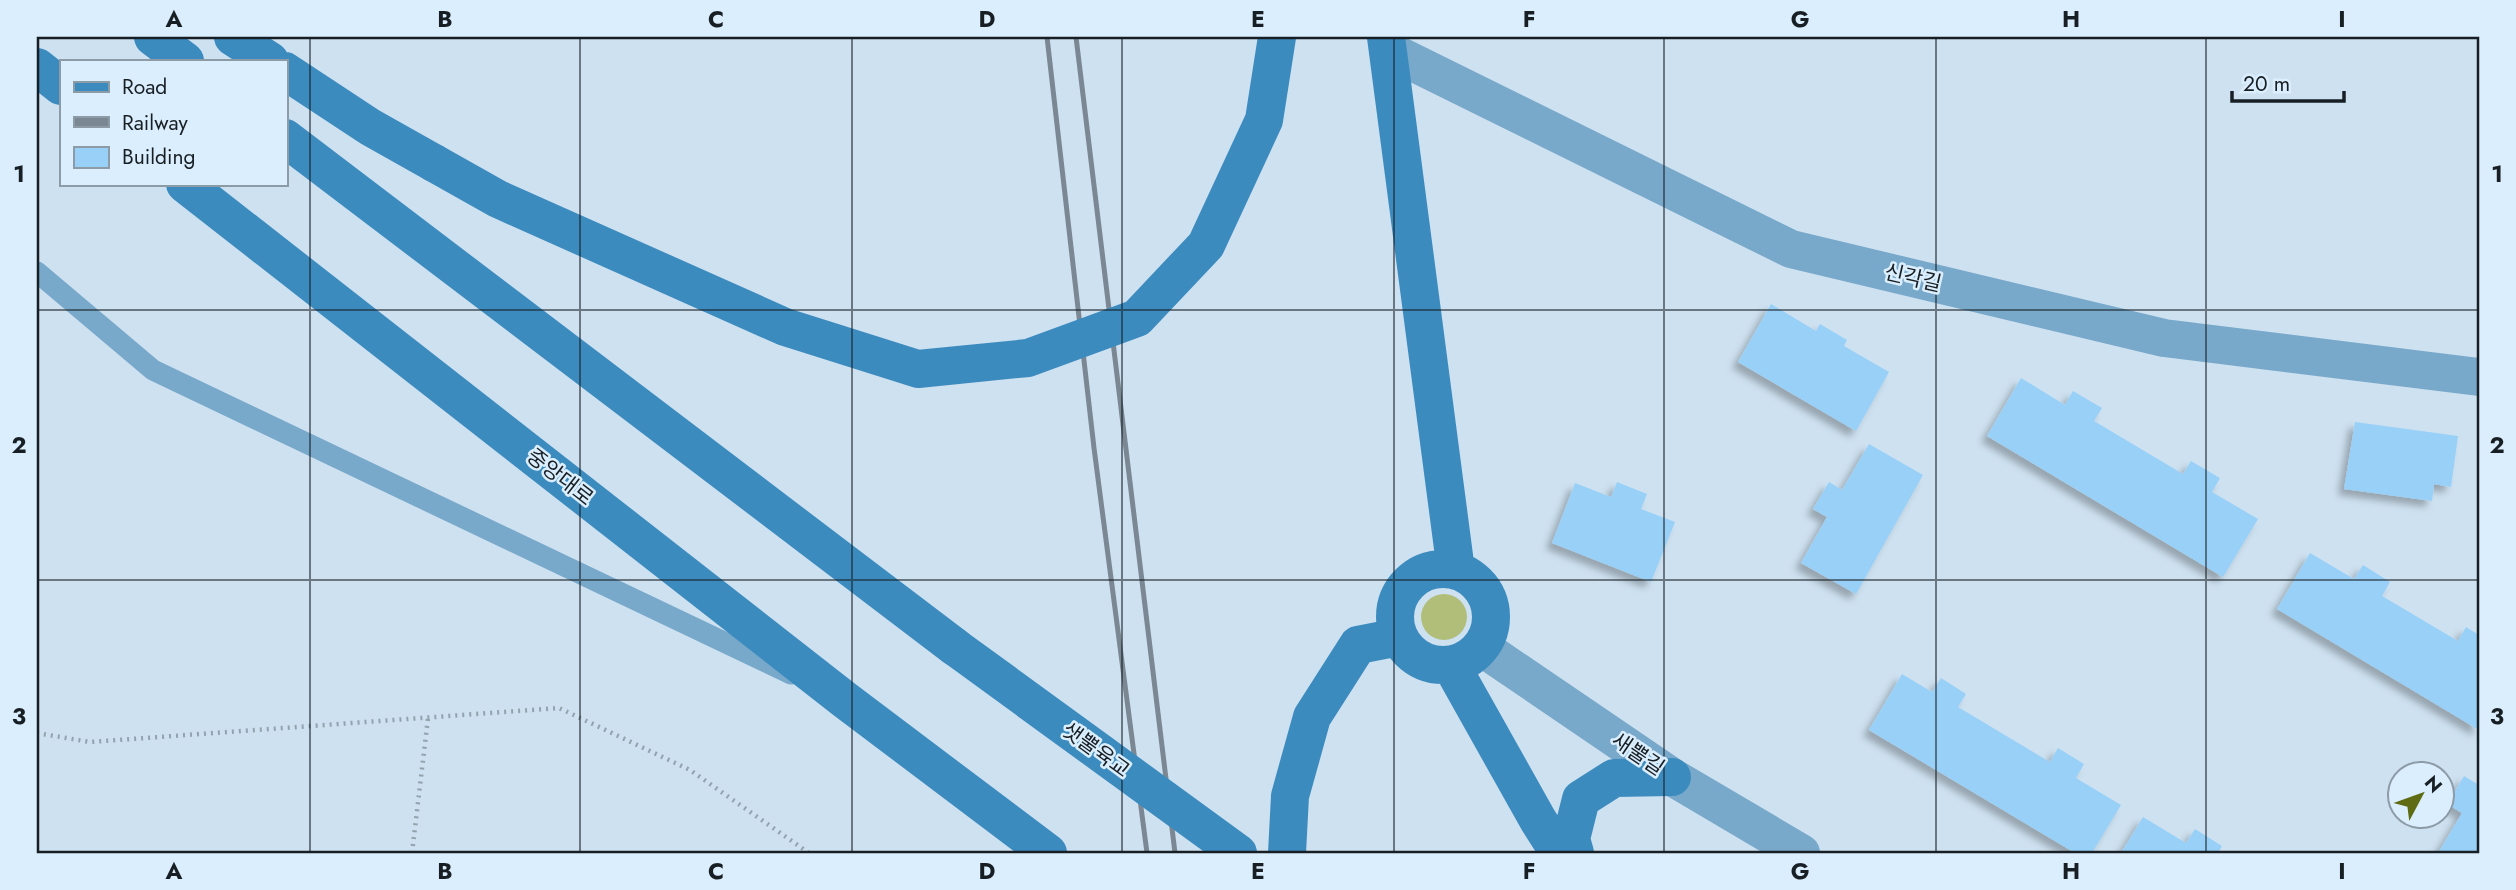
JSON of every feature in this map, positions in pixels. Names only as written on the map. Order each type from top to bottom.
[{"type":"main road","points":[[153,37],[184,60]]},
{"type":"main road","points":[[233,37],[268,60]]},
{"type":"main road","points":[[287,72],[370,127],[498,199],[785,327],[918,369],[1028,358],[1138,318],[1206,245],[1264,120],[1277,37]]},
{"type":"main road","points":[[1387,43],[1456,571]]},
{"type":"main road","points":[[37,67],[60,85]]},
{"type":"main road","name":"샛뿔육교","points":[[287,140],[955,647],[1238,853]]},
{"type":"main road","name":"중앙대로","points":[[189,186],[845,700],[1048,853]]},
{"type":"main road","points":[[1430,570],[1456,571],[1463,572],[1477,582],[1486,594],[1492,609],[1492,625],[1487,639],[1466,656],[1435,665],[1420,660],[1399,637],[1395,621],[1396,604],[1404,589],[1415,578],[1430,570]]},
{"type":"main road","points":[[1287,853],[1290,796],[1312,718],[1358,645],[1399,637]]},
{"type":"main road","points":[[1466,656],[1538,820],[1559,853]]},
{"type":"main road","points":[[1574,853],[1571,839],[1581,799],[1614,778],[1672,777]]},
{"type":"street","name":"신각길","points":[[1387,43],[1791,249],[2164,338],[2479,377]]},
{"type":"street","name":"새뿔길","points":[[1466,656],[1797,852]]},
{"type":"lane","points":[[37,272],[153,370],[845,700]]},
{"type":"path","points":[[37,733],[90,742],[559,708],[690,770],[809,853]]},
{"type":"path","points":[[412,853],[428,718]]},
{"type":"green space","points":[[1444,594],[1460,601],[1467,617],[1460,633],[1444,640],[1428,633],[1421,617],[1428,601]]},
{"type":"building","points":[[1771,304],[1816,331],[1820,324],[1847,340],[1844,346],[1889,372],[1856,431],[1738,362]]},
{"type":"building","points":[[2021,378],[2065,405],[2073,391],[2102,408],[2094,421],[2183,474],[2191,461],[2220,478],[2212,492],[2258,519],[2223,577],[1987,436]]},
{"type":"building","points":[[2355,422],[2458,436],[2451,487],[2434,484],[2432,501],[2344,489]]},
{"type":"building","points":[[1869,444],[1923,475],[1856,594],[1801,563],[1827,517],[1813,509],[1829,482],[1842,490]]},
{"type":"building","points":[[1617,482],[1647,494],[1641,509],[1675,522],[1651,582],[1552,543],[1575,483],[1611,497]]},
{"type":"building","points":[[2310,553],[2354,579],[2363,565],[2390,582],[2382,596],[2458,641],[2466,627],[2479,635],[2479,730],[2277,609]]},
{"type":"building","points":[[1902,674],[1932,692],[1941,678],[1966,694],[1958,707],[2050,762],[2058,748],[2084,764],[2076,778],[2121,805],[2092,853],[2075,853],[1869,730]]},
{"type":"building","points":[[2464,776],[2479,785],[2479,853],[2438,853],[2452,830],[2456,830],[2456,823],[2462,813],[2456,809],[2456,789]]},
{"type":"building","points":[[2143,817],[2186,843],[2195,829],[2222,846],[2218,853],[2121,853]]},
{"type":"railway","points":[[1047,37],[1094,448],[1147,853]]},
{"type":"railway","points":[[1076,37],[1175,853]]}]
